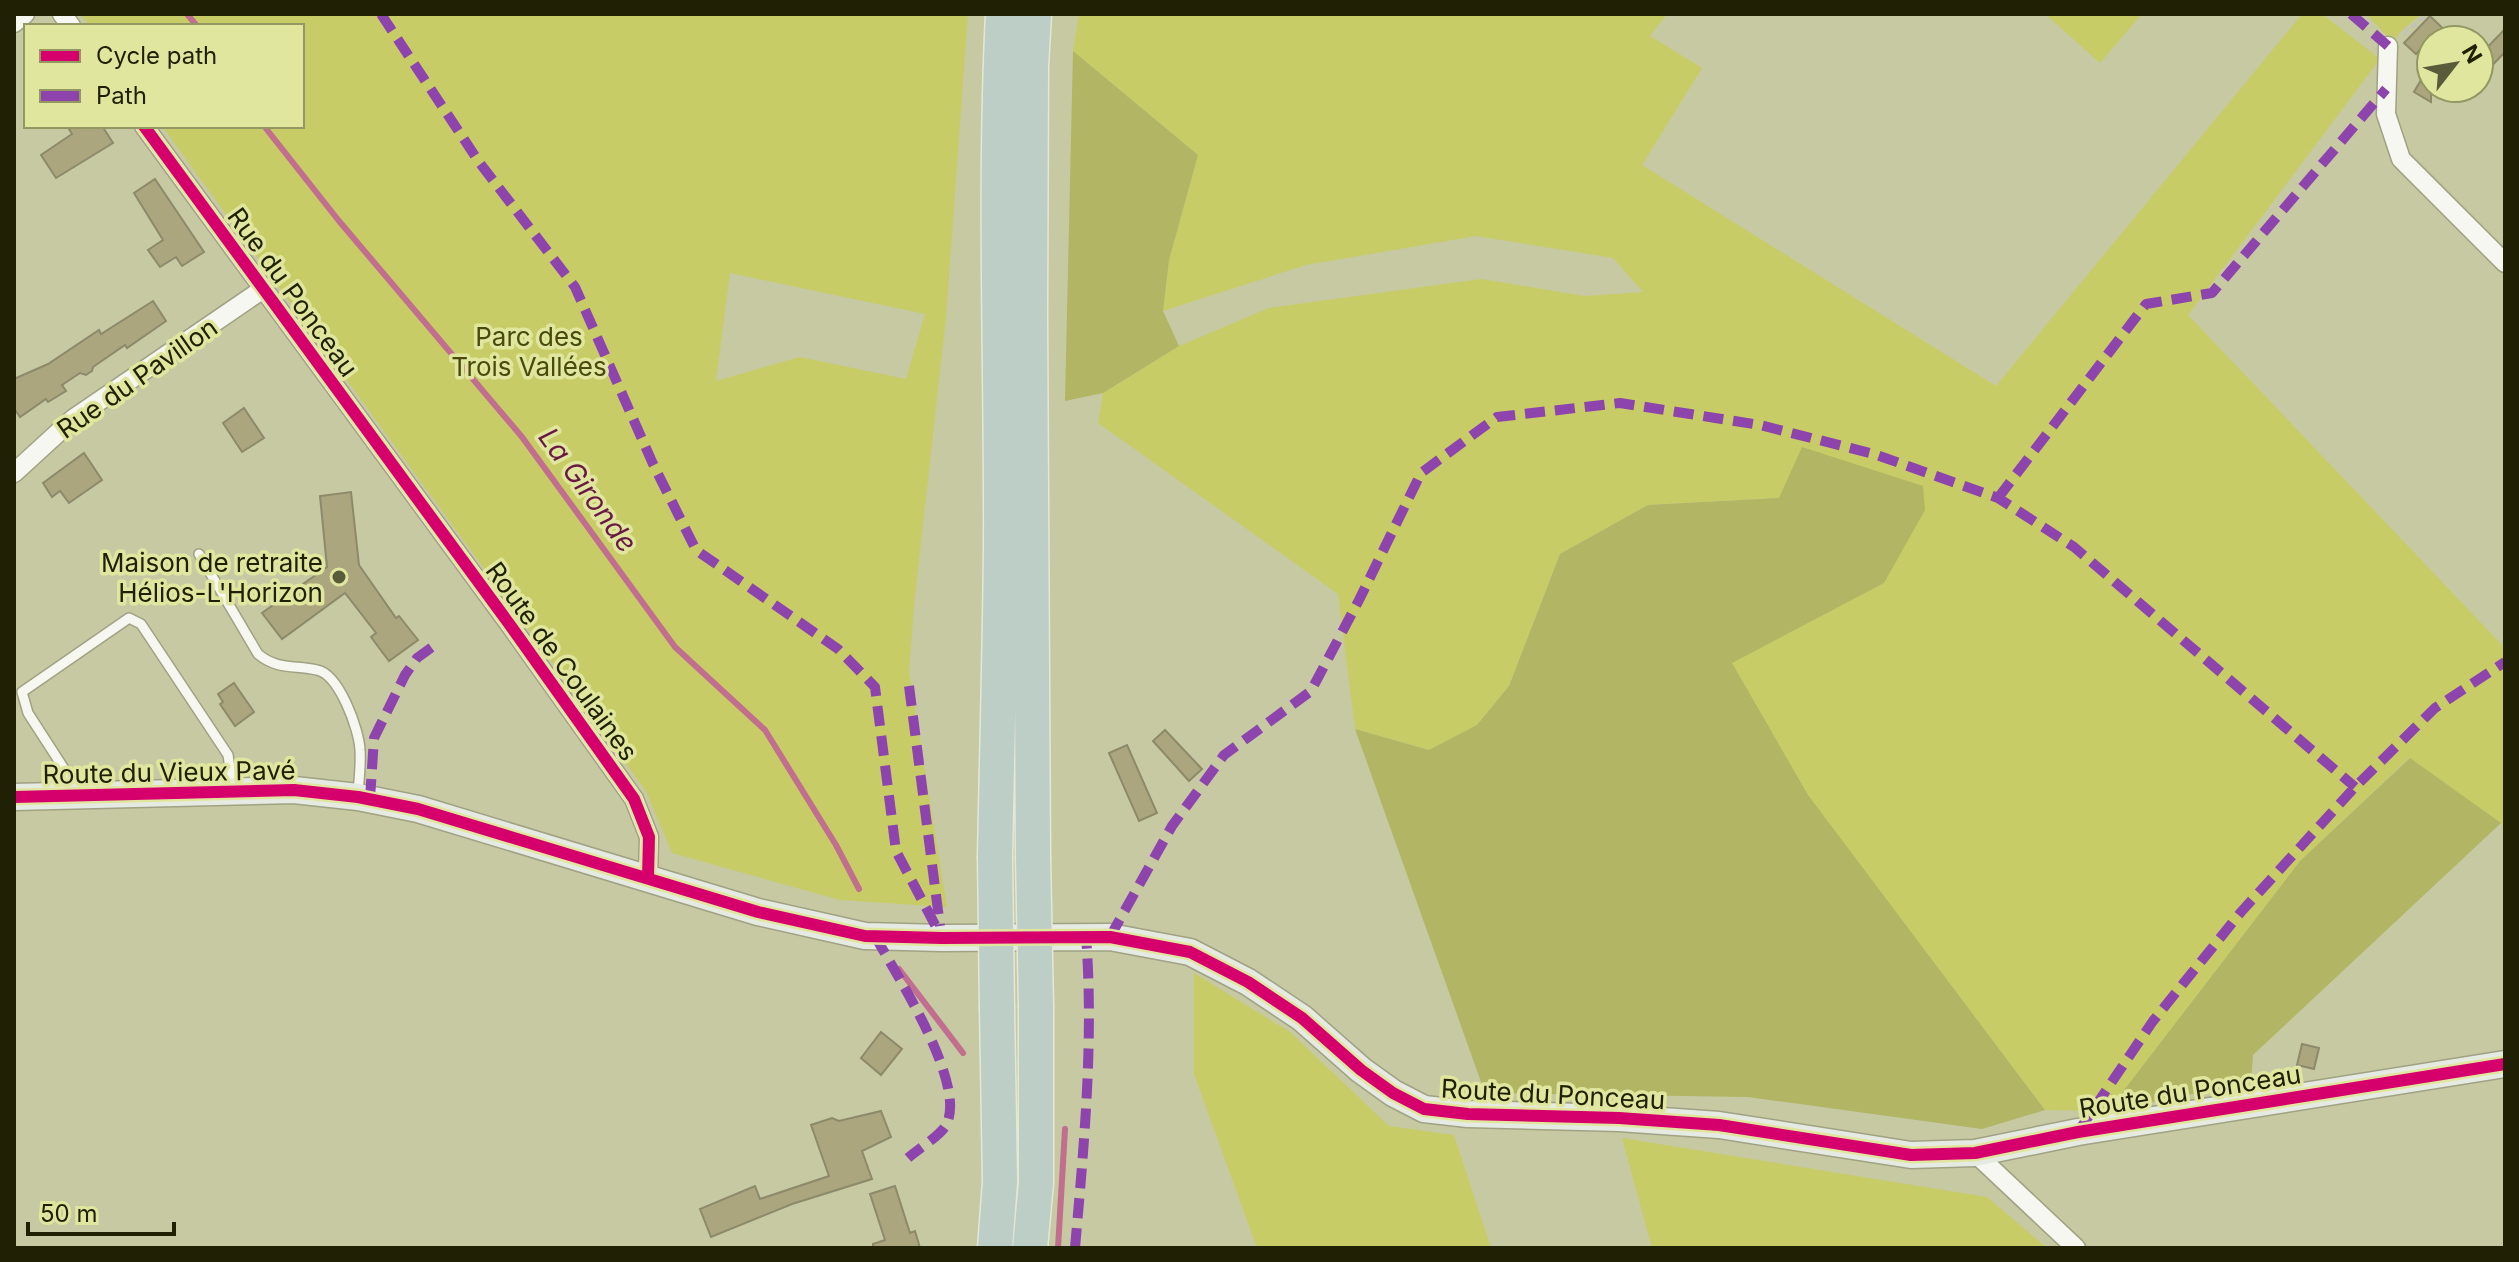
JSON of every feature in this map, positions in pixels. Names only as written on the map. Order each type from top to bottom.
[{"type":"highway","points":[[995,1248],[1000,1182],[995,857],[1001,548],[999,286],[1003,14]]},
{"type":"highway","points":[[1030,1248],[1036,1183],[1030,314],[1034,14]]},
{"type":"street","points":[[14,23],[25,14]]},
{"type":"street","points":[[2388,46],[2386,114],[2401,159],[2505,263]]},
{"type":"street","name":"Rue du Ponceau","points":[[145,128],[406,484]]},
{"type":"street","name":"Rue du Pavillon","points":[[14,473],[73,419],[263,289]]},
{"type":"street","name":"Route de Coulaines","points":[[406,484],[634,799],[649,837],[648,878]]},
{"type":"street","name":"Route du Vieux Pavé","points":[[14,797],[294,790],[358,797],[418,809],[648,878]]},
{"type":"street","name":"Route du Ponceau","points":[[648,878],[758,912],[865,936],[1110,937],[1190,952],[1248,982],[1291,1011],[1393,1093],[1424,1109],[1468,1114],[1705,1124],[1911,1155],[1975,1153],[2093,1129],[2505,1064]]},
{"type":"street","points":[[1975,1153],[2076,1248]]},
{"type":"lane","points":[[199,554],[258,654],[270,665],[322,670],[334,682],[351,713],[360,747],[358,797]]},
{"type":"lane","points":[[80,795],[28,713],[22,692],[129,618],[141,624],[228,755],[234,791]]},
{"type":"path","points":[[2388,46],[2427,14]]},
{"type":"green space","name":"Parc des Trois Vallées","points":[[81,14],[968,14],[946,318],[909,672],[947,907],[840,900],[672,853],[646,791],[163,128],[304,128],[304,24],[88,24]],"holes":[[[730,273],[925,314],[906,379],[800,357],[716,381]]]},
{"type":"green space","points":[[1079,14],[1667,14],[1650,36],[1702,68],[1642,165],[1996,386],[2302,14],[2322,14],[2380,59],[2188,315],[2505,648],[2505,828],[2409,758],[2300,861],[2108,1111],[2045,1110],[1807,795],[1731,662],[1884,583],[1779,498],[1648,505],[1560,554],[1509,686],[1477,725],[1430,750],[1355,729],[1338,594],[1098,423],[1103,393],[1179,346],[1269,308],[1481,279],[1585,296],[1643,292],[1613,258],[1476,236],[1306,265],[1163,311],[1169,260],[1198,155],[1073,51]]},
{"type":"green space","points":[[2045,14],[2142,14],[2100,63]]},
{"type":"green space","points":[[2366,14],[2422,14],[2403,29],[2393,42]]},
{"type":"green space","points":[[1073,51],[1198,155],[1169,260],[1163,311],[1179,346],[1103,393],[1065,401]]},
{"type":"green space","points":[[1802,447],[1923,486],[1925,510],[1884,583],[1732,663],[1808,795],[2045,1110],[1982,1129],[1748,1097],[1485,1093],[1355,729],[1429,750],[1477,725],[1509,686],[1560,554],[1648,505],[1779,498]]},
{"type":"green space","points":[[2410,758],[2501,823],[2253,1055],[2251,1082],[2108,1111],[2300,861]]},
{"type":"green space","points":[[1194,973],[1290,1032],[1389,1126],[1454,1135],[1491,1248],[1257,1248],[1194,1074]]},
{"type":"green space","points":[[1622,1138],[1987,1197],[2047,1248],[1652,1248]]},
{"type":"building","points":[[2430,16],[2438,24],[2422,24]]},
{"type":"building","points":[[2505,29],[2505,52],[2495,62],[2495,39]]},
{"type":"building","points":[[2415,32],[2415,53],[2404,43]]},
{"type":"building","points":[[68,128],[103,128],[113,143],[56,178],[41,155],[72,134]]},
{"type":"building","points":[[155,179],[204,252],[182,266],[176,257],[160,267],[148,250],[163,240],[134,193]]},
{"type":"building","points":[[153,301],[166,321],[127,348],[125,345],[86,375],[80,373],[62,385],[66,391],[48,402],[46,399],[20,417],[14,408],[16,378],[48,364],[99,330],[101,334]]},
{"type":"building","points":[[244,408],[264,438],[242,452],[223,423]]},
{"type":"building","points":[[84,453],[102,480],[69,503],[60,491],[52,497],[43,483]]},
{"type":"building","name":"Maison de retraite Hélios-L'Horizon","points":[[351,492],[359,565],[396,618],[399,616],[418,640],[389,661],[371,637],[376,633],[345,593],[282,639],[262,613],[327,567],[320,496]]},
{"type":"building","points":[[234,683],[254,712],[235,726],[220,704],[223,702],[218,694]]},
{"type":"building","points":[[1165,730],[1202,769],[1189,781],[1153,741]]},
{"type":"building","points":[[1127,745],[1157,813],[1139,821],[1109,753]]},
{"type":"building","points":[[881,1032],[902,1049],[881,1075],[861,1058]]},
{"type":"building","points":[[2302,1044],[2319,1048],[2314,1069],[2297,1065]]},
{"type":"building","points":[[881,1111],[891,1137],[862,1151],[872,1179],[792,1204],[711,1237],[700,1209],[755,1186],[760,1199],[829,1176],[811,1125],[832,1118],[839,1121]]},
{"type":"building","points":[[895,1186],[910,1233],[915,1231],[920,1248],[873,1248],[873,1244],[885,1240],[870,1194]]},
{"type":"waterway","name":"La Gironde","points":[[187,14],[195,24]]},
{"type":"waterway","name":"La Gironde","points":[[266,128],[339,221],[522,437],[675,647],[765,730],[836,845],[859,889]]},
{"type":"waterway","name":"La Gironde","points":[[899,969],[963,1053]]},
{"type":"waterway","name":"La Gironde","points":[[1058,1248],[1065,1129]]},
{"type":"marked path","points":[[381,14],[479,162],[575,287],[653,464],[696,550],[838,649],[875,687],[896,851],[942,938]]},
{"type":"marked path","points":[[2351,14],[2388,46]]},
{"type":"marked path","points":[[1998,498],[2146,304],[2212,293],[2386,89]]},
{"type":"marked path","points":[[1110,937],[1172,826],[1224,755],[1311,691],[1421,473],[1497,417],[1620,403],[1760,425],[1874,454],[1998,498],[2074,547],[2355,787]]},
{"type":"marked path","points":[[370,799],[374,738],[405,675],[417,658],[435,645]]},
{"type":"marked path","points":[[2078,1132],[2153,1021],[2241,912],[2355,787],[2435,708],[2505,662]]},
{"type":"marked path","points":[[909,686],[940,926]]},
{"type":"marked path","points":[[875,936],[927,1030],[947,1084],[950,1107],[946,1125],[908,1158]]},
{"type":"marked path","points":[[1075,1248],[1088,1053],[1086,936]]},
{"type":"cycle path","points":[[145,128],[634,799],[649,837],[648,878]]},
{"type":"cycle path","points":[[14,797],[294,790],[358,797],[418,809],[758,912],[865,936],[1110,937],[1190,952],[1248,982],[1302,1018],[1361,1070],[1393,1093],[1424,1109],[1468,1114],[1619,1118],[1719,1125],[1911,1155],[1975,1153],[2078,1132],[2505,1064]]},
{"type":"place","name":"Maison de retraite Hélios-L'Horizon","points":[[339,577]]}]
